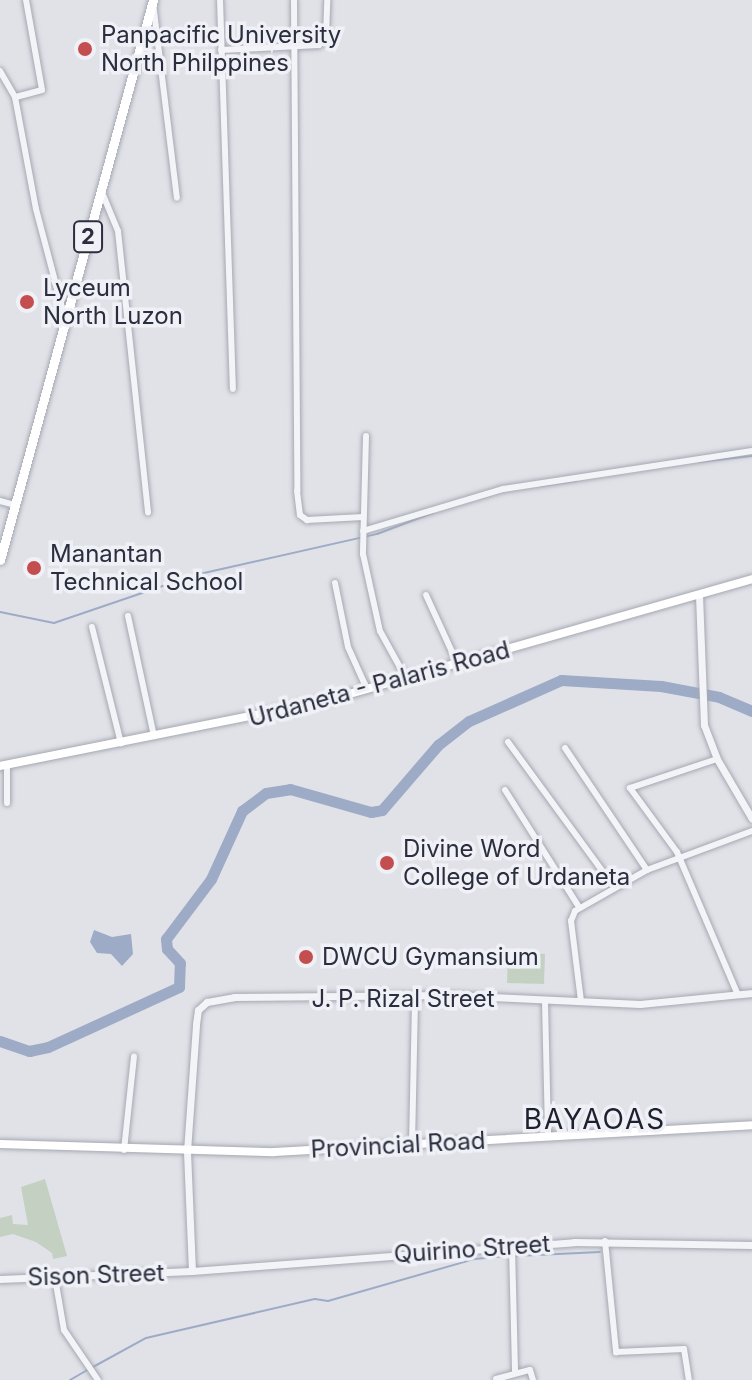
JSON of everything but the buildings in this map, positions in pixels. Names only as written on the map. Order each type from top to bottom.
[{"type":"main road","name":"2","points":[[0,560],[153,1]]},
{"type":"main road","name":"Urdaneta - Palaris Road","points":[[4,766],[407,680],[752,579]]},
{"type":"main road","name":"Provincial Road","points":[[0,1144],[187,1151],[411,1145],[752,1125]]},
{"type":"street","points":[[15,97],[42,90],[26,0]]},
{"type":"street","points":[[220,0],[233,389]]},
{"type":"street","points":[[294,0],[299,503],[307,520],[363,517]]},
{"type":"street","points":[[221,50],[293,47],[324,41],[327,0]]},
{"type":"street","points":[[153,1],[177,198]]},
{"type":"street","points":[[0,71],[15,97],[36,209],[65,319]]},
{"type":"street","points":[[101,190],[118,231],[148,512]]},
{"type":"street","points":[[366,436],[363,548],[380,631],[407,680]]},
{"type":"street","points":[[363,533],[503,489],[752,451]]},
{"type":"street","points":[[0,501],[15,505]]},
{"type":"street","points":[[335,583],[348,647],[367,689]]},
{"type":"street","points":[[426,595],[458,665]]},
{"type":"street","points":[[699,595],[704,677],[702,709],[717,759],[752,819]]},
{"type":"street","points":[[128,616],[154,736]]},
{"type":"street","points":[[92,627],[121,743]]},
{"type":"street","points":[[508,742],[614,887]]},
{"type":"street","points":[[565,748],[647,870]]},
{"type":"street","points":[[717,759],[630,788],[680,857],[738,995]]},
{"type":"street","points":[[4,766],[7,803]]},
{"type":"street","points":[[505,790],[579,907]]},
{"type":"street","points":[[581,1001],[571,921],[579,907],[647,870],[752,831]]},
{"type":"street","name":"J. P. Rizal Street","points":[[187,1151],[196,1024],[198,1010],[207,1002],[234,997],[415,996],[640,1004],[752,993]]},
{"type":"street","points":[[411,1145],[415,996]]},
{"type":"street","points":[[545,1001],[548,1136]]},
{"type":"street","points":[[124,1150],[134,1057]]},
{"type":"street","points":[[187,1151],[192,1271]]},
{"type":"street","points":[[605,1241],[616,1352],[684,1349],[689,1380]]},
{"type":"street","name":"Quirino Street","points":[[192,1271],[605,1241],[752,1245]]},
{"type":"street","points":[[512,1247],[515,1373]]},
{"type":"street","name":"Sison Street","points":[[0,1279],[192,1271]]},
{"type":"street","points":[[55,1278],[64,1330],[98,1380]]},
{"type":"street","points":[[500,1379],[530,1370],[533,1380]]},
{"type":"green space","points":[[508,953],[545,954],[544,984],[507,983]]},
{"type":"green space","points":[[45,1179],[67,1256],[53,1259],[52,1253],[36,1242],[13,1234],[0,1237],[0,1218],[12,1215],[13,1224],[28,1225],[21,1187]]},
{"type":"water","points":[[94,930],[112,937],[131,934],[133,954],[122,966],[111,954],[97,953],[90,942]]},
{"type":"waterway","points":[[698,462],[752,456]]},
{"type":"waterway","points":[[540,486],[577,481]]},
{"type":"waterway","points":[[0,612],[54,623],[195,575],[377,534],[433,513]]},
{"type":"waterway","points":[[0,1041],[29,1051],[48,1047],[179,987],[180,963],[167,949],[166,939],[211,879],[242,811],[266,793],[290,789],[371,812],[382,810],[438,745],[469,721],[561,680],[661,686],[719,697],[752,711]]},
{"type":"waterway","points":[[516,1256],[600,1252]]},
{"type":"waterway","points":[[93,1367],[146,1338],[315,1299],[328,1301],[474,1259],[509,1256]]},
{"type":"waterway","points":[[70,1380],[87,1370]]},
{"type":"place","name":"Panpacific University North Philppines","points":[[85,49]]},
{"type":"place","name":"Lyceum North Luzon","points":[[27,302]]},
{"type":"place","name":"Manantan Technical School","points":[[34,568]]},
{"type":"place","name":"Divine Word College of Urdaneta","points":[[387,863]]},
{"type":"place","name":"DWCU Gymansium","points":[[306,957]]},
{"type":"district","name":"BAYAOAS","points":[[595,1119]]}]
